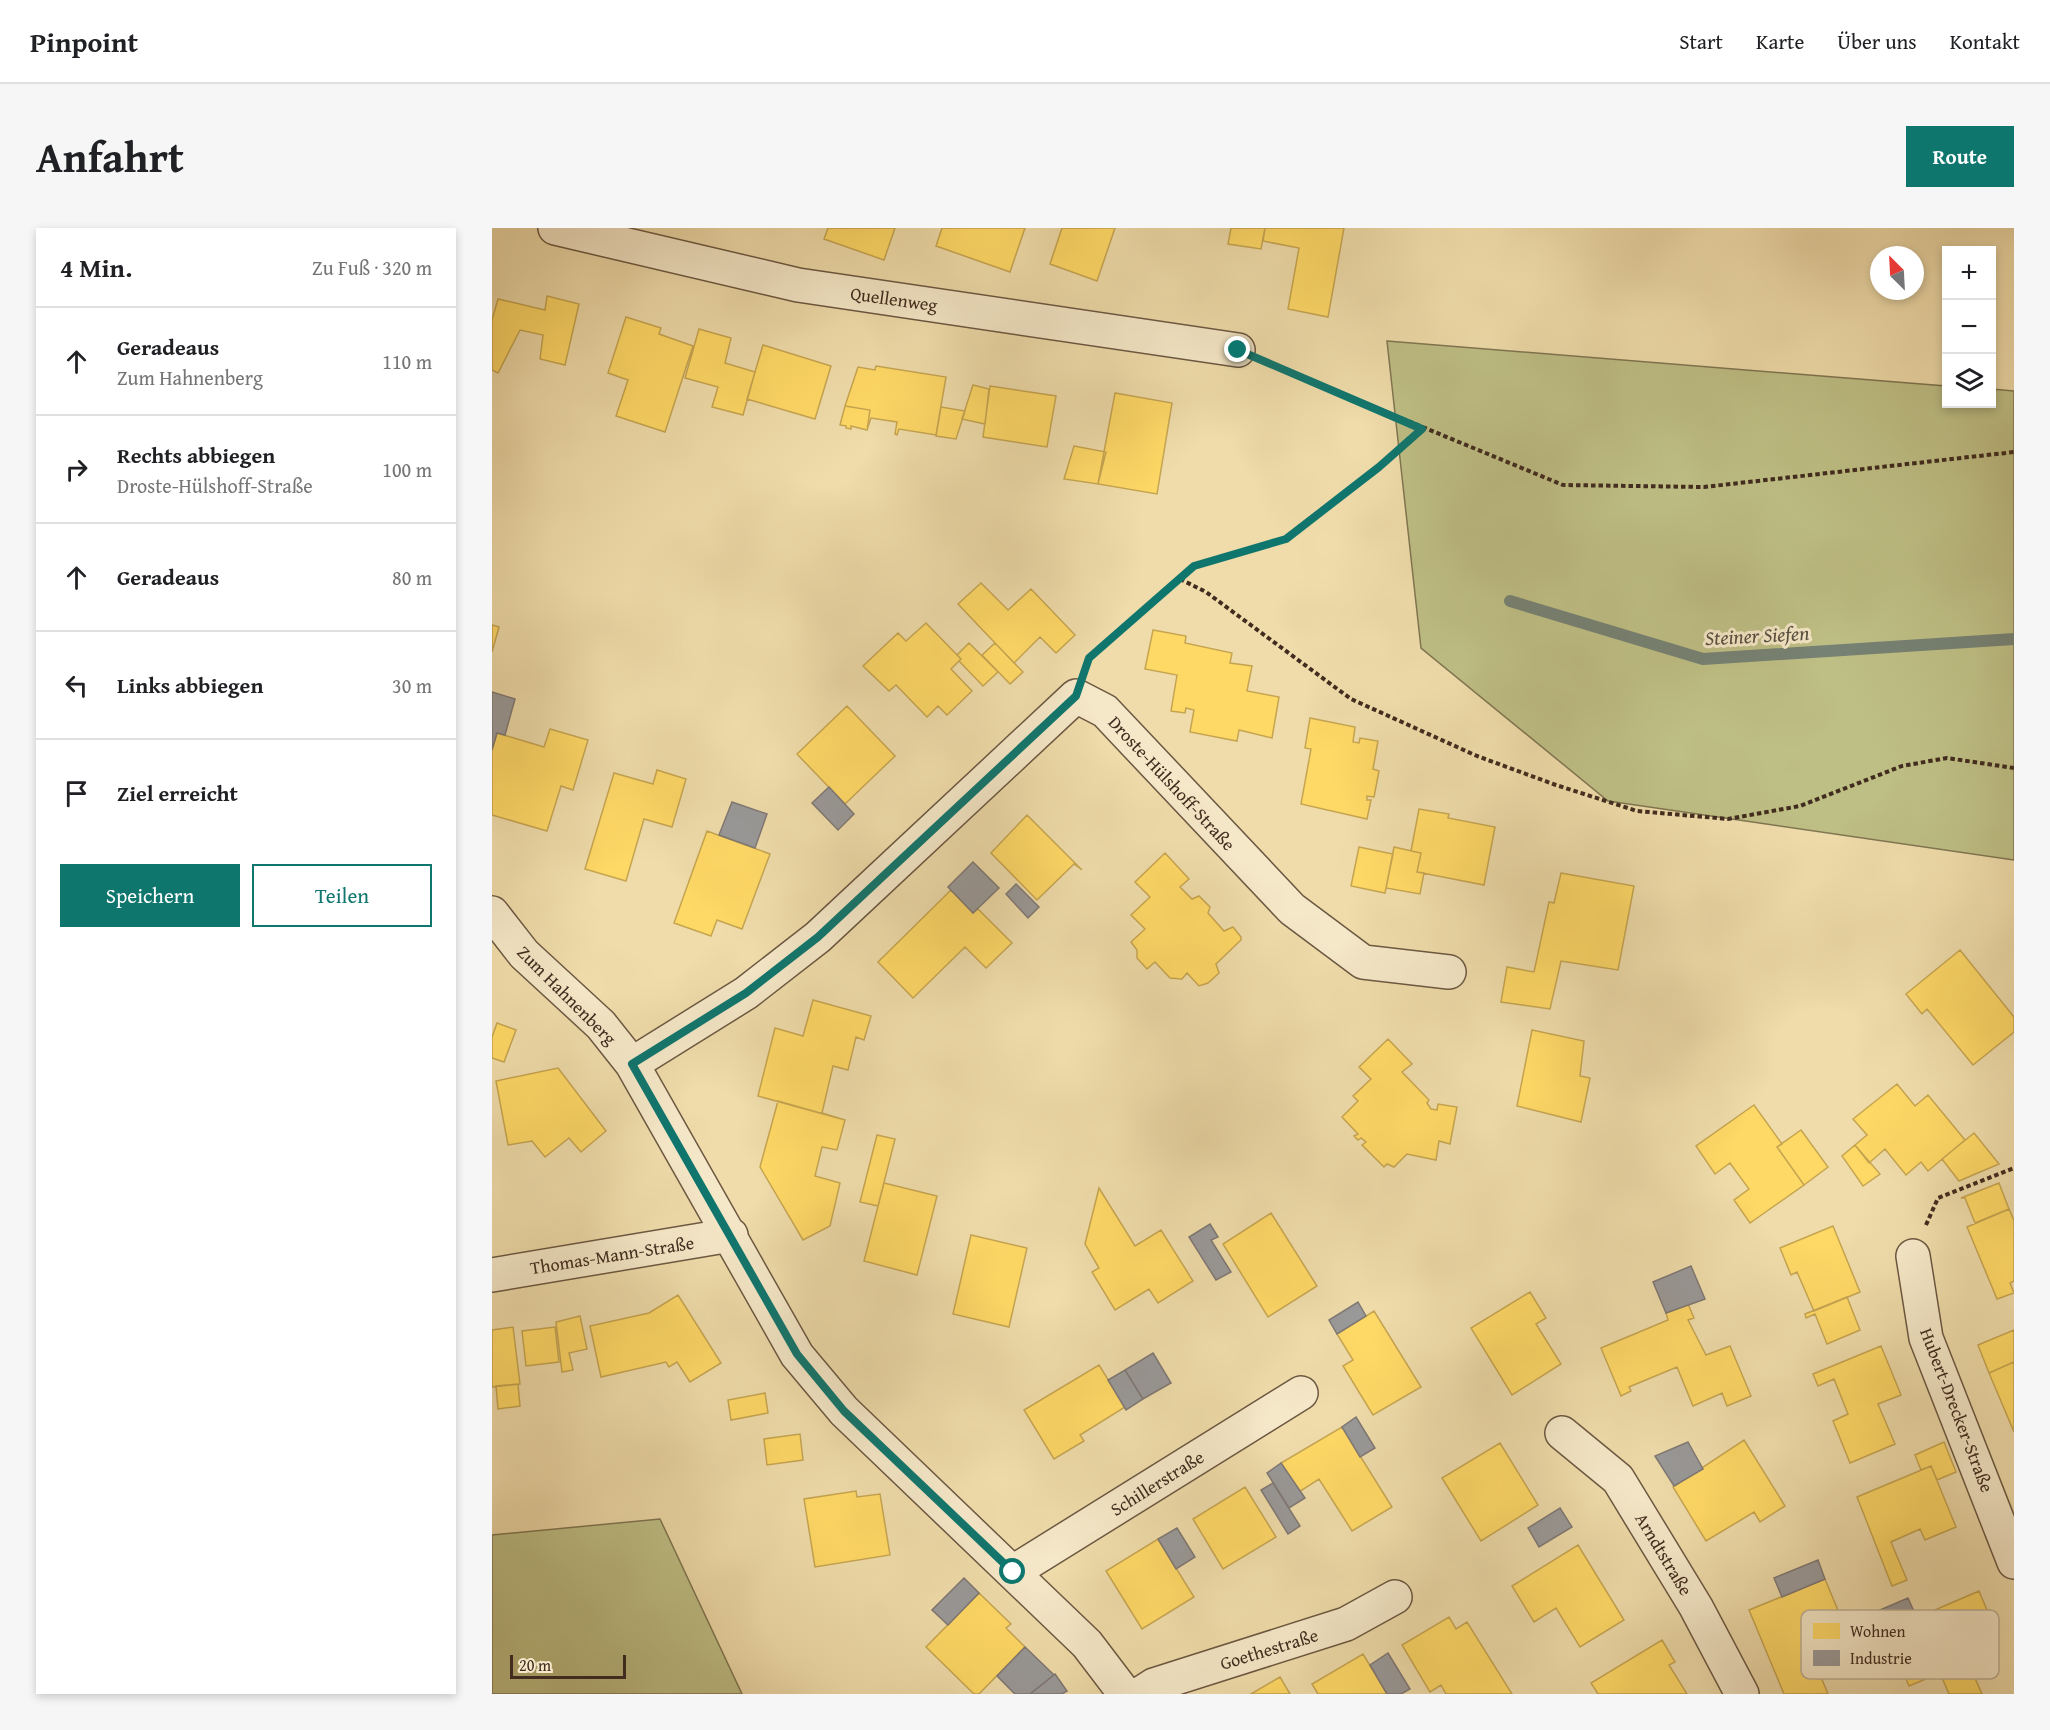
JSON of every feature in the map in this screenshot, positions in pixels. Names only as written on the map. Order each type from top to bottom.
[{"type":"street","name":"Quellenweg","points":[[555,228],[798,285],[1238,350]]},
{"type":"street","name":"Droste-Hülshoff-Straße","points":[[1076,696],[1105,711],[1292,909],[1363,962],[1449,972]]},
{"type":"street","points":[[632,1064],[746,993],[818,937],[1076,696]]},
{"type":"street","name":"Zum Hahnenberg","points":[[492,914],[524,954],[601,1025],[632,1064],[797,1354],[844,1411],[1087,1644],[1125,1694]]},
{"type":"street","name":"Thomas-Mann-Straße","points":[[492,1275],[731,1235]]},
{"type":"street","name":"Hubert-Drecker-Straße","points":[[1913,1256],[1926,1338],[2014,1562]]},
{"type":"street","name":"Schillerstraße","points":[[1013,1572],[1301,1393]]},
{"type":"street","name":"Arndtstraße","points":[[1562,1433],[1618,1479],[1696,1608],[1742,1694]]},
{"type":"street","name":"Goethestraße","points":[[1140,1694],[1154,1685],[1346,1624],[1395,1597]]},
{"type":"path","points":[[1238,350],[1422,429],[1563,485],[1704,487],[2014,452]]},
{"type":"path","points":[[1076,696],[1089,658],[1194,566],[1286,539],[1379,467],[1422,429]]},
{"type":"path","points":[[1180,579],[1206,592],[1351,699],[1477,756],[1637,811],[1728,819],[1800,806],[1902,766],[1947,758],[2014,768]]},
{"type":"path","points":[[1913,1256],[1938,1198],[2014,1168]]},
{"type":"green space","points":[[1387,341],[1942,386],[1942,408],[1996,408],[1996,389],[2014,391],[2014,860],[1608,801],[1421,648]]},
{"type":"green space","points":[[660,1519],[742,1694],[492,1694],[492,1535]]},
{"type":"building: Wohnen","points":[[828,228],[895,228],[884,260],[824,239]]},
{"type":"building: Wohnen","points":[[942,228],[1025,228],[1010,272],[936,246]]},
{"type":"building: Wohnen","points":[[1062,228],[1115,228],[1097,281],[1050,264]]},
{"type":"building: Wohnen","points":[[1231,228],[1265,228],[1261,249],[1228,244]]},
{"type":"building: Wohnen","points":[[1265,228],[1344,228],[1328,317],[1288,309],[1299,248],[1263,241]]},
{"type":"building: Wohnen","points":[[547,296],[579,304],[565,365],[540,359],[543,335],[520,330],[498,373],[492,370],[492,320],[498,299],[545,310]]},
{"type":"building: Wohnen","points":[[626,317],[661,328],[659,334],[693,346],[665,432],[616,416],[628,380],[608,373]]},
{"type":"building: Wohnen","points":[[699,329],[731,338],[725,363],[755,372],[743,415],[712,407],[718,387],[685,378]]},
{"type":"building: Wohnen","points":[[763,345],[831,366],[815,419],[747,399]]},
{"type":"building: Wohnen","points":[[876,366],[946,377],[936,435],[899,429],[897,435],[895,434],[897,422],[871,418],[867,430],[870,410],[845,406],[858,367],[875,370]]},
{"type":"building: Wohnen","points":[[973,385],[989,389],[985,424],[962,419]]},
{"type":"building: Wohnen","points":[[990,386],[1056,396],[1047,447],[983,437]]},
{"type":"building: Wohnen","points":[[1115,393],[1172,403],[1157,494],[1098,484]]},
{"type":"building: Wohnen","points":[[845,406],[870,410],[867,430],[851,426],[851,429],[840,425]]},
{"type":"building: Wohnen","points":[[941,407],[965,411],[956,439],[936,436]]},
{"type":"building: Wohnen","points":[[1074,446],[1106,452],[1098,484],[1064,479]]},
{"type":"building: Wohnen","points":[[981,583],[1008,610],[1031,589],[1075,635],[1056,653],[1040,637],[1014,663],[958,604]]},
{"type":"building: Wohnen","points":[[926,623],[961,659],[951,669],[972,691],[947,715],[938,706],[927,717],[896,685],[889,691],[863,666],[898,633],[906,641]]},
{"type":"building: Wohnen","points":[[492,625],[499,627],[492,652]]},
{"type":"building: Wohnen","points":[[1153,630],[1186,636],[1185,643],[1232,653],[1230,663],[1252,666],[1247,691],[1279,697],[1272,738],[1239,730],[1237,741],[1190,732],[1194,710],[1186,708],[1185,713],[1171,711],[1177,675],[1145,669]]},
{"type":"building: Wohnen","points":[[969,643],[998,672],[983,686],[959,661],[961,659],[957,655]]},
{"type":"building: Wohnen","points":[[995,643],[1023,672],[1010,684],[982,655]]},
{"type":"building: Wohnen","points":[[847,706],[895,756],[845,804],[797,754]]},
{"type":"building: Wohnen","points":[[1310,718],[1355,727],[1353,742],[1359,743],[1360,738],[1378,741],[1373,769],[1379,771],[1374,797],[1367,796],[1367,800],[1371,800],[1367,819],[1301,804],[1311,749],[1305,748]]},
{"type":"building: Wohnen","points":[[550,729],[588,740],[573,790],[561,786],[547,831],[492,815],[492,750],[497,733],[544,747]]},
{"type":"building: Wohnen","points":[[657,770],[686,779],[672,827],[644,819],[626,881],[585,869],[614,773],[653,784]]},
{"type":"building: Wohnen","points":[[1419,809],[1449,814],[1448,818],[1495,827],[1484,885],[1417,872],[1421,853],[1411,851]]},
{"type":"building: Wohnen","points":[[1027,815],[1082,870],[1074,864],[1037,900],[991,853]]},
{"type":"building: Wohnen","points":[[707,831],[770,854],[742,929],[717,920],[711,936],[674,923]]},
{"type":"building: Wohnen","points":[[1359,847],[1393,854],[1385,893],[1351,886]]},
{"type":"building: Wohnen","points":[[1394,847],[1421,853],[1417,872],[1424,873],[1420,894],[1386,888]]},
{"type":"building: Wohnen","points":[[1165,853],[1189,879],[1180,887],[1192,899],[1199,896],[1210,907],[1208,913],[1224,931],[1233,927],[1241,937],[1241,940],[1216,964],[1219,973],[1208,983],[1199,986],[1187,973],[1182,979],[1170,978],[1155,962],[1147,969],[1137,958],[1137,950],[1131,942],[1145,929],[1131,915],[1150,897],[1135,882]]},
{"type":"building: Wohnen","points":[[1561,873],[1634,886],[1618,970],[1561,961],[1550,1009],[1501,1002],[1507,967],[1534,972],[1549,902],[1554,903]]},
{"type":"building: Wohnen","points":[[951,890],[973,913],[978,909],[1012,943],[986,968],[965,947],[913,998],[878,962]]},
{"type":"building: Wohnen","points":[[1960,950],[2014,1017],[2014,1032],[1973,1065],[1927,1009],[1922,1014],[1906,994]]},
{"type":"building: Wohnen","points":[[813,1000],[871,1016],[864,1040],[856,1037],[848,1070],[833,1066],[822,1113],[845,1120],[758,1096],[775,1028],[803,1036]]},
{"type":"building: Wohnen","points":[[497,1023],[516,1030],[504,1062],[492,1058],[492,1037]]},
{"type":"building: Wohnen","points":[[1532,1030],[1584,1041],[1580,1076],[1590,1078],[1581,1122],[1517,1106]]},
{"type":"building: Wohnen","points":[[1388,1039],[1412,1064],[1402,1072],[1429,1100],[1427,1103],[1431,1109],[1437,1110],[1438,1104],[1457,1107],[1450,1144],[1439,1141],[1436,1160],[1407,1154],[1394,1167],[1387,1164],[1384,1167],[1362,1145],[1366,1142],[1354,1136],[1358,1134],[1342,1117],[1358,1101],[1353,1096],[1371,1079],[1359,1067]]},
{"type":"building: Wohnen","points":[[558,1068],[606,1131],[581,1152],[569,1138],[545,1157],[532,1141],[508,1145],[496,1081]]},
{"type":"building: Wohnen","points":[[1897,1084],[1915,1106],[1928,1095],[1965,1140],[1928,1171],[1921,1162],[1906,1175],[1885,1149],[1869,1163],[1855,1145],[1867,1135],[1853,1119]]},
{"type":"building: Wohnen","points":[[778,1101],[845,1120],[837,1150],[822,1147],[815,1176],[840,1183],[830,1226],[803,1240],[760,1167]]},
{"type":"building: Wohnen","points":[[1754,1105],[1782,1144],[1777,1147],[1804,1185],[1750,1223],[1734,1200],[1749,1189],[1730,1163],[1715,1174],[1696,1146]]},
{"type":"building: Wohnen","points":[[1801,1130],[1828,1167],[1804,1185],[1777,1147]]},
{"type":"building: Wohnen","points":[[1974,1133],[1999,1164],[1959,1181],[1942,1159]]},
{"type":"building: Wohnen","points":[[877,1135],[895,1139],[878,1206],[860,1202]]},
{"type":"building: Wohnen","points":[[1855,1145],[1880,1174],[1863,1186],[1842,1156]]},
{"type":"building: Wohnen","points":[[884,1183],[937,1196],[917,1275],[864,1261]]},
{"type":"building: Wohnen","points":[[1999,1183],[2009,1209],[1975,1223],[1965,1198],[1961,1198]]},
{"type":"building: Wohnen","points":[[1099,1188],[1135,1246],[1161,1230],[1193,1281],[1158,1303],[1149,1289],[1115,1310],[1092,1272],[1099,1268],[1085,1244]]},
{"type":"building: Wohnen","points":[[2009,1209],[2014,1220],[2014,1281],[2010,1283],[2014,1293],[1997,1299],[1967,1227]]},
{"type":"building: Wohnen","points":[[1271,1213],[1317,1286],[1268,1317],[1223,1244]]},
{"type":"building: Wohnen","points":[[1833,1226],[1860,1292],[1814,1311],[1797,1272],[1791,1275],[1780,1248]]},
{"type":"building: Wohnen","points":[[971,1235],[1027,1248],[1009,1327],[953,1314]]},
{"type":"building: Wohnen","points":[[1530,1292],[1546,1318],[1536,1324],[1561,1364],[1512,1395],[1471,1328]]},
{"type":"building: Wohnen","points":[[678,1295],[721,1363],[690,1382],[677,1362],[669,1367],[666,1362],[601,1377],[590,1326],[649,1313]]},
{"type":"building: Wohnen","points":[[1847,1297],[1860,1330],[1827,1344],[1815,1314],[1806,1318],[1805,1314]]},
{"type":"building: Wohnen","points":[[1688,1304],[1694,1318],[1688,1320],[1706,1355],[1730,1346],[1751,1396],[1727,1406],[1722,1393],[1693,1406],[1677,1367],[1629,1387],[1631,1391],[1621,1396],[1601,1348],[1668,1320],[1666,1313]]},
{"type":"building: Wohnen","points":[[1374,1311],[1421,1387],[1373,1415],[1343,1366],[1353,1360],[1337,1334]]},
{"type":"building: Wohnen","points":[[580,1316],[587,1349],[569,1353],[573,1370],[562,1372],[556,1322]]},
{"type":"building: Wohnen","points":[[513,1327],[520,1384],[492,1387],[492,1330]]},
{"type":"building: Wohnen","points":[[555,1327],[559,1362],[526,1366],[522,1331]]},
{"type":"building: Wohnen","points":[[2014,1330],[2014,1362],[1989,1373],[1978,1345]]},
{"type":"building: Wohnen","points":[[1881,1346],[1901,1395],[1878,1404],[1895,1444],[1850,1463],[1833,1421],[1848,1414],[1834,1379],[1818,1386],[1813,1374]]},
{"type":"building: Wohnen","points":[[2014,1362],[2014,1432],[1989,1373]]},
{"type":"building: Wohnen","points":[[1099,1365],[1125,1407],[1080,1435],[1084,1441],[1054,1459],[1024,1410]]},
{"type":"building: Wohnen","points":[[518,1384],[520,1406],[498,1409],[496,1386]]},
{"type":"building: Wohnen","points":[[765,1393],[768,1413],[731,1420],[728,1400]]},
{"type":"building: Wohnen","points":[[1342,1427],[1392,1507],[1352,1531],[1319,1479],[1299,1492],[1281,1463]]},
{"type":"building: Wohnen","points":[[800,1434],[803,1460],[767,1465],[764,1439]]},
{"type":"building: Wohnen","points":[[1744,1440],[1785,1506],[1760,1522],[1754,1512],[1706,1541],[1673,1487]]},
{"type":"building: Wohnen","points":[[1944,1442],[1956,1472],[1937,1480],[1931,1466],[1921,1470],[1915,1455]]},
{"type":"building: Wohnen","points":[[1500,1443],[1538,1505],[1481,1541],[1442,1478]]},
{"type":"building: Wohnen","points":[[1931,1466],[1956,1527],[1925,1540],[1920,1529],[1891,1542],[1907,1580],[1892,1586],[1857,1497]]},
{"type":"building: Wohnen","points":[[1245,1487],[1276,1537],[1223,1569],[1193,1519]]},
{"type":"building: Wohnen","points":[[856,1491],[857,1497],[880,1494],[890,1555],[815,1567],[804,1499]]},
{"type":"building: Wohnen","points":[[1158,1539],[1194,1597],[1142,1629],[1106,1571]]},
{"type":"building: Wohnen","points":[[1578,1545],[1624,1620],[1580,1647],[1556,1608],[1534,1622],[1512,1586]]},
{"type":"building: Wohnen","points":[[1825,1579],[1838,1610],[1801,1610],[1801,1679],[1822,1679],[1828,1694],[1784,1694],[1749,1610]]},
{"type":"building: Wohnen","points":[[1979,1591],[1987,1610],[1935,1610]]},
{"type":"building: Wohnen","points":[[979,1593],[1011,1624],[1006,1628],[1025,1647],[979,1694],[974,1694],[926,1647]]},
{"type":"building: Wohnen","points":[[1449,1617],[1456,1629],[1467,1622],[1512,1694],[1446,1694],[1441,1685],[1430,1692],[1402,1645]]},
{"type":"building: Wohnen","points":[[1662,1640],[1675,1662],[1669,1665],[1687,1694],[1598,1694],[1591,1683]]},
{"type":"building: Wohnen","points":[[1363,1654],[1387,1694],[1318,1694],[1312,1684]]},
{"type":"building: Wohnen","points":[[1280,1677],[1290,1694],[1251,1694]]},
{"type":"building: Wohnen","points":[[1906,1679],[1926,1679],[1909,1686]]},
{"type":"building: Wohnen","points":[[1943,1679],[1975,1679],[1982,1694],[1949,1694]]},
{"type":"building: Industrie","points":[[492,692],[515,699],[505,735],[497,733],[492,750]]},
{"type":"building: Industrie","points":[[829,787],[854,814],[838,830],[812,803]]},
{"type":"building: Industrie","points":[[732,802],[767,814],[755,848],[719,835]]},
{"type":"building: Industrie","points":[[973,862],[999,888],[973,913],[948,887]]},
{"type":"building: Industrie","points":[[1016,884],[1039,907],[1028,918],[1006,894]]},
{"type":"building: Industrie","points":[[1210,1224],[1218,1237],[1211,1240],[1231,1272],[1216,1280],[1189,1237]]},
{"type":"building: Industrie","points":[[1691,1266],[1705,1299],[1666,1313],[1653,1282]]},
{"type":"building: Industrie","points":[[1358,1302],[1366,1316],[1337,1334],[1329,1320]]},
{"type":"building: Industrie","points":[[1153,1353],[1171,1383],[1143,1399],[1125,1370]]},
{"type":"building: Industrie","points":[[1125,1370],[1143,1399],[1126,1410],[1108,1380]]},
{"type":"building: Industrie","points":[[1356,1417],[1375,1448],[1360,1457],[1342,1427]]},
{"type":"building: Industrie","points":[[1688,1442],[1703,1469],[1674,1486],[1655,1456]]},
{"type":"building: Industrie","points":[[1281,1463],[1305,1498],[1289,1508],[1267,1473]]},
{"type":"building: Industrie","points":[[1273,1483],[1300,1526],[1288,1534],[1261,1490]]},
{"type":"building: Industrie","points":[[1560,1508],[1572,1527],[1539,1547],[1528,1528]]},
{"type":"building: Industrie","points":[[1177,1528],[1195,1557],[1176,1569],[1158,1539]]},
{"type":"building: Industrie","points":[[1818,1560],[1825,1579],[1782,1597],[1774,1578]]},
{"type":"building: Industrie","points":[[964,1578],[979,1593],[948,1625],[932,1610]]},
{"type":"building: Industrie","points":[[1908,1598],[1913,1610],[1880,1610]]},
{"type":"building: Industrie","points":[[1025,1647],[1054,1675],[1030,1694],[1015,1694],[997,1676]]},
{"type":"building: Industrie","points":[[1388,1653],[1410,1689],[1401,1694],[1387,1694],[1370,1665]]},
{"type":"building: Industrie","points":[[1055,1674],[1067,1691],[1062,1694],[1030,1694]]},
{"type":"waterway","name":"Steiner Siefen","points":[[1510,601],[1703,659],[2014,639]]},
{"type":"route","points":[[1013,1572],[844,1411],[797,1354],[632,1064],[746,993],[818,937],[1076,696],[1089,658],[1194,566],[1286,539],[1379,467],[1422,429],[1238,350]]}]
